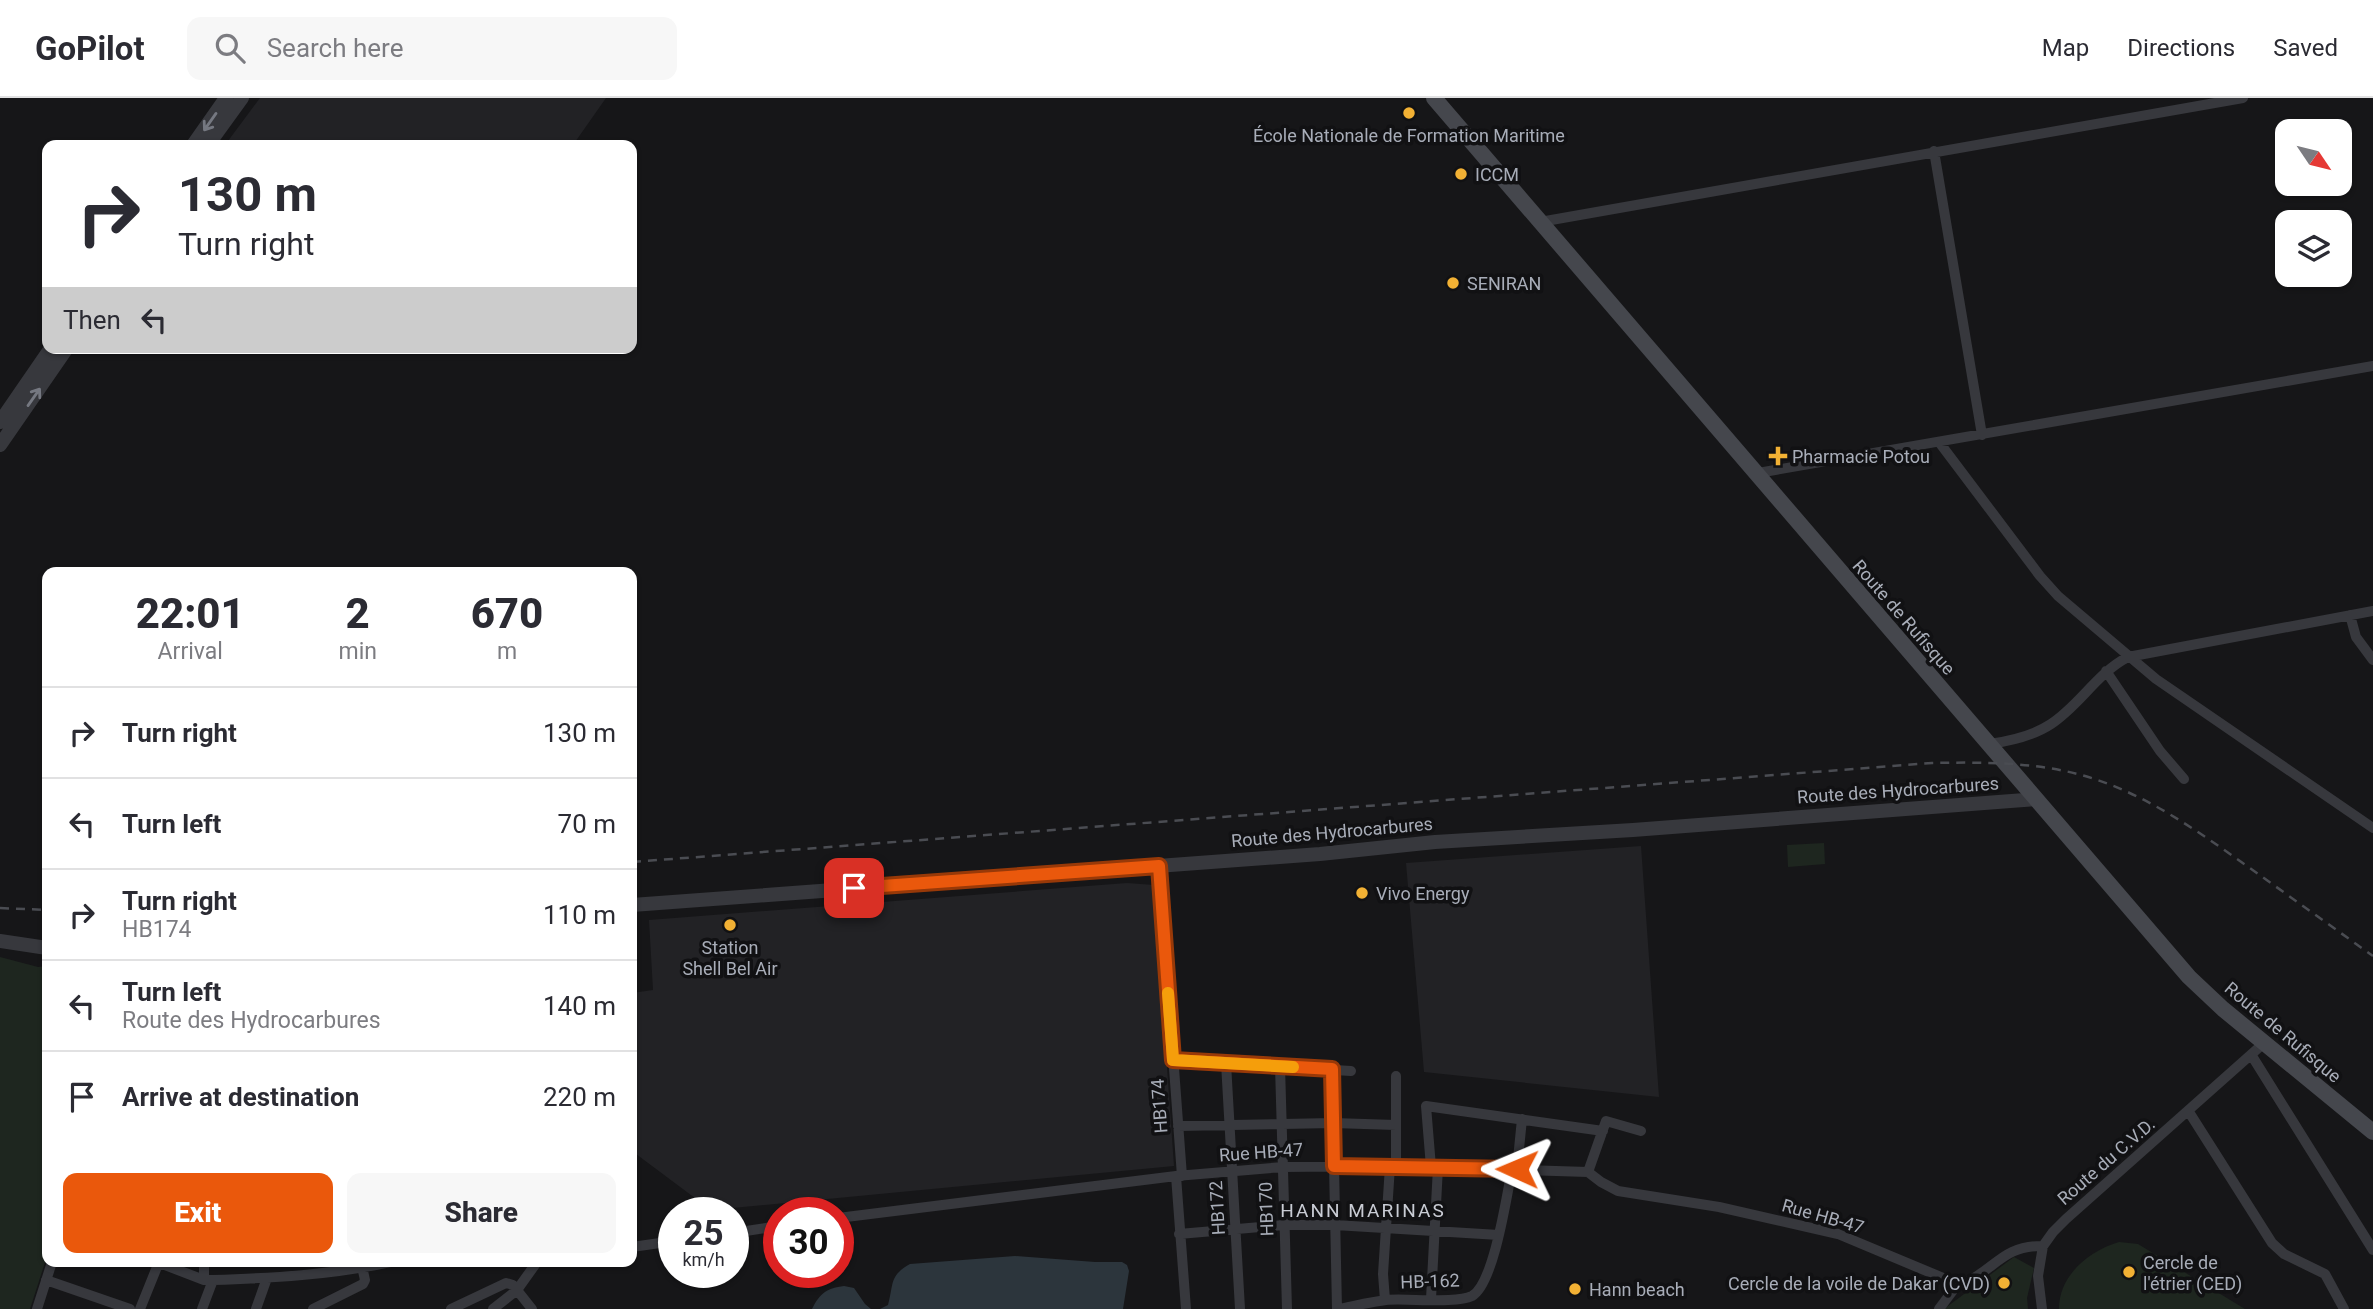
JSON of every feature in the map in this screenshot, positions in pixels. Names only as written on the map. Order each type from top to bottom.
[{"type":"main road","name":"Route de Rufisque","points":[[1434,98],[2189,977],[2264,1043],[2373,1132]]},
{"type":"street","points":[[197,140],[226,98]]},
{"type":"street","points":[[212,140],[242,98]]},
{"type":"street","points":[[1540,222],[2243,98]]},
{"type":"street","points":[[1934,151],[1982,435]]},
{"type":"street","points":[[0,422],[47,354]]},
{"type":"street","points":[[0,445],[63,354]]},
{"type":"street","points":[[1758,473],[2373,366]]},
{"type":"street","points":[[1939,442],[2058,596],[2156,679],[2373,828]]},
{"type":"street","points":[[1989,744],[2025,736],[2050,725],[2106,671],[2128,657],[2373,611]]},
{"type":"street","points":[[2350,615],[2356,637],[2373,660]]},
{"type":"street","points":[[2106,671],[2160,751],[2184,779]]},
{"type":"street","name":"Route des Hydrocarbures","points":[[637,905],[1320,854],[1435,842],[1633,830],[2036,799]]},
{"type":"street","name":"HB174","points":[[1159,866],[1178,1126],[1179,1234],[1186,1309]]},
{"type":"street","points":[[0,941],[42,947]]},
{"type":"street","name":"Route du C.V.D.","points":[[2043,1247],[2066,1219],[2264,1043]]},
{"type":"street","points":[[2252,1056],[2373,1250]]},
{"type":"street","points":[[1173,1060],[1351,1070]]},
{"type":"street","name":"HB172","points":[[1226,1063],[1240,1309]]},
{"type":"street","name":"HB170","points":[[1280,1066],[1287,1309]]},
{"type":"street","points":[[1332,1069],[1338,1309]]},
{"type":"street","points":[[1385,1300],[1385,1226],[1393,1166],[1396,1076]]},
{"type":"street","points":[[1431,1299],[1435,1230],[1434,1167],[1426,1106],[1641,1131]]},
{"type":"street","points":[[2189,1112],[2272,1243],[2284,1254],[2325,1274],[2344,1309]]},
{"type":"street","name":"HB-162","points":[[1338,1309],[1385,1300],[1464,1299],[1479,1291],[1486,1278],[1499,1235],[1515,1169],[1522,1119]]},
{"type":"street","points":[[1178,1126],[1333,1123],[1396,1125]]},
{"type":"street","points":[[1588,1172],[1604,1126]]},
{"type":"street","name":"Rue HB-47","points":[[854,1216],[1179,1176],[1283,1167],[1393,1166],[1588,1172],[1618,1191],[1719,1207],[1838,1234],[1960,1285]]},
{"type":"street","points":[[1179,1234],[1284,1225],[1335,1224],[1499,1235]]},
{"type":"street","points":[[637,1246],[658,1243]]},
{"type":"street","points":[[1939,1309],[1960,1285],[2011,1251],[2043,1247],[2038,1276],[2042,1309]]},
{"type":"street","points":[[37,1309],[50,1267]]},
{"type":"street","points":[[140,1309],[156,1267]]},
{"type":"street","points":[[172,1267],[208,1280],[267,1278],[347,1267]]},
{"type":"street","points":[[202,1309],[208,1280],[205,1267]]},
{"type":"street","points":[[313,1309],[359,1287],[365,1280],[362,1267]]},
{"type":"street","points":[[493,1309],[517,1290],[533,1267]]},
{"type":"street","points":[[256,1309],[267,1278]]},
{"type":"street","points":[[46,1280],[130,1309]]},
{"type":"street","points":[[451,1309],[506,1283],[511,1284],[532,1309]]},
{"type":"shaded area","points":[[260,98],[606,98],[577,140],[229,140]]},
{"type":"shaded area","points":[[1824,843],[1825,864],[1788,867],[1787,845]]},
{"type":"shaded area","points":[[1641,846],[1659,1097],[1424,1072],[1406,863]]},
{"type":"shaded area","points":[[1127,883],[1154,885],[1174,1166],[848,1197],[763,1197],[763,1205],[749,1206],[749,1197],[694,1197],[637,1155],[637,992],[653,990],[649,920]]},
{"type":"shaded area","points":[[0,957],[42,967],[43,1267],[30,1309],[0,1309]]},
{"type":"shaded area","name":"Cercle de l'étrier (CED)","points":[[2119,1242],[2138,1244],[2245,1309],[2059,1309],[2064,1285],[2078,1266],[2097,1251]]},
{"type":"shaded area","points":[[1015,1256],[1122,1262],[1127,1265],[1129,1271],[1123,1309],[880,1309],[888,1305],[895,1276],[910,1264]]},
{"type":"shaded area","name":"Cercle de la voile de Dakar (CVD)","points":[[2014,1257],[2034,1268],[2027,1298],[2028,1309],[1944,1309]]},
{"type":"shaded area","points":[[833,1288],[854,1288],[871,1309],[812,1309],[825,1292]]},
{"type":"railway","points":[[637,862],[1932,763],[2010,764],[2085,776],[2150,803],[2209,839],[2373,956]]},
{"type":"railway","points":[[0,908],[42,910]]},
{"type":"slow traffic","points":[[1168,993],[1173,1060],[1293,1067]]},
{"type":"place","name":"École Nationale de Formation Maritime","points":[[1409,113]]},
{"type":"place","name":"ICCM","points":[[1461,174]]},
{"type":"place","name":"SENIRAN","points":[[1453,283]]},
{"type":"place","name":"Pharmacie Potou","points":[[1778,456]]},
{"type":"place","name":"Vivo Energy","points":[[1362,893]]},
{"type":"place","name":"Station Shell Bel Air","points":[[730,925]]},
{"type":"place","name":"Cercle de l'étrier (CED)","points":[[2129,1272]]},
{"type":"place","name":"Cercle de la voile de Dakar (CVD)","points":[[2004,1283]]},
{"type":"place","name":"Hann beach","points":[[1575,1289]]},
{"type":"district","name":"HANN MARINAS","points":[[1363,1210]]},
{"type":"route","points":[[854,888],[1159,866],[1173,1060],[1332,1069],[1334,1166],[1517,1169]]}]
